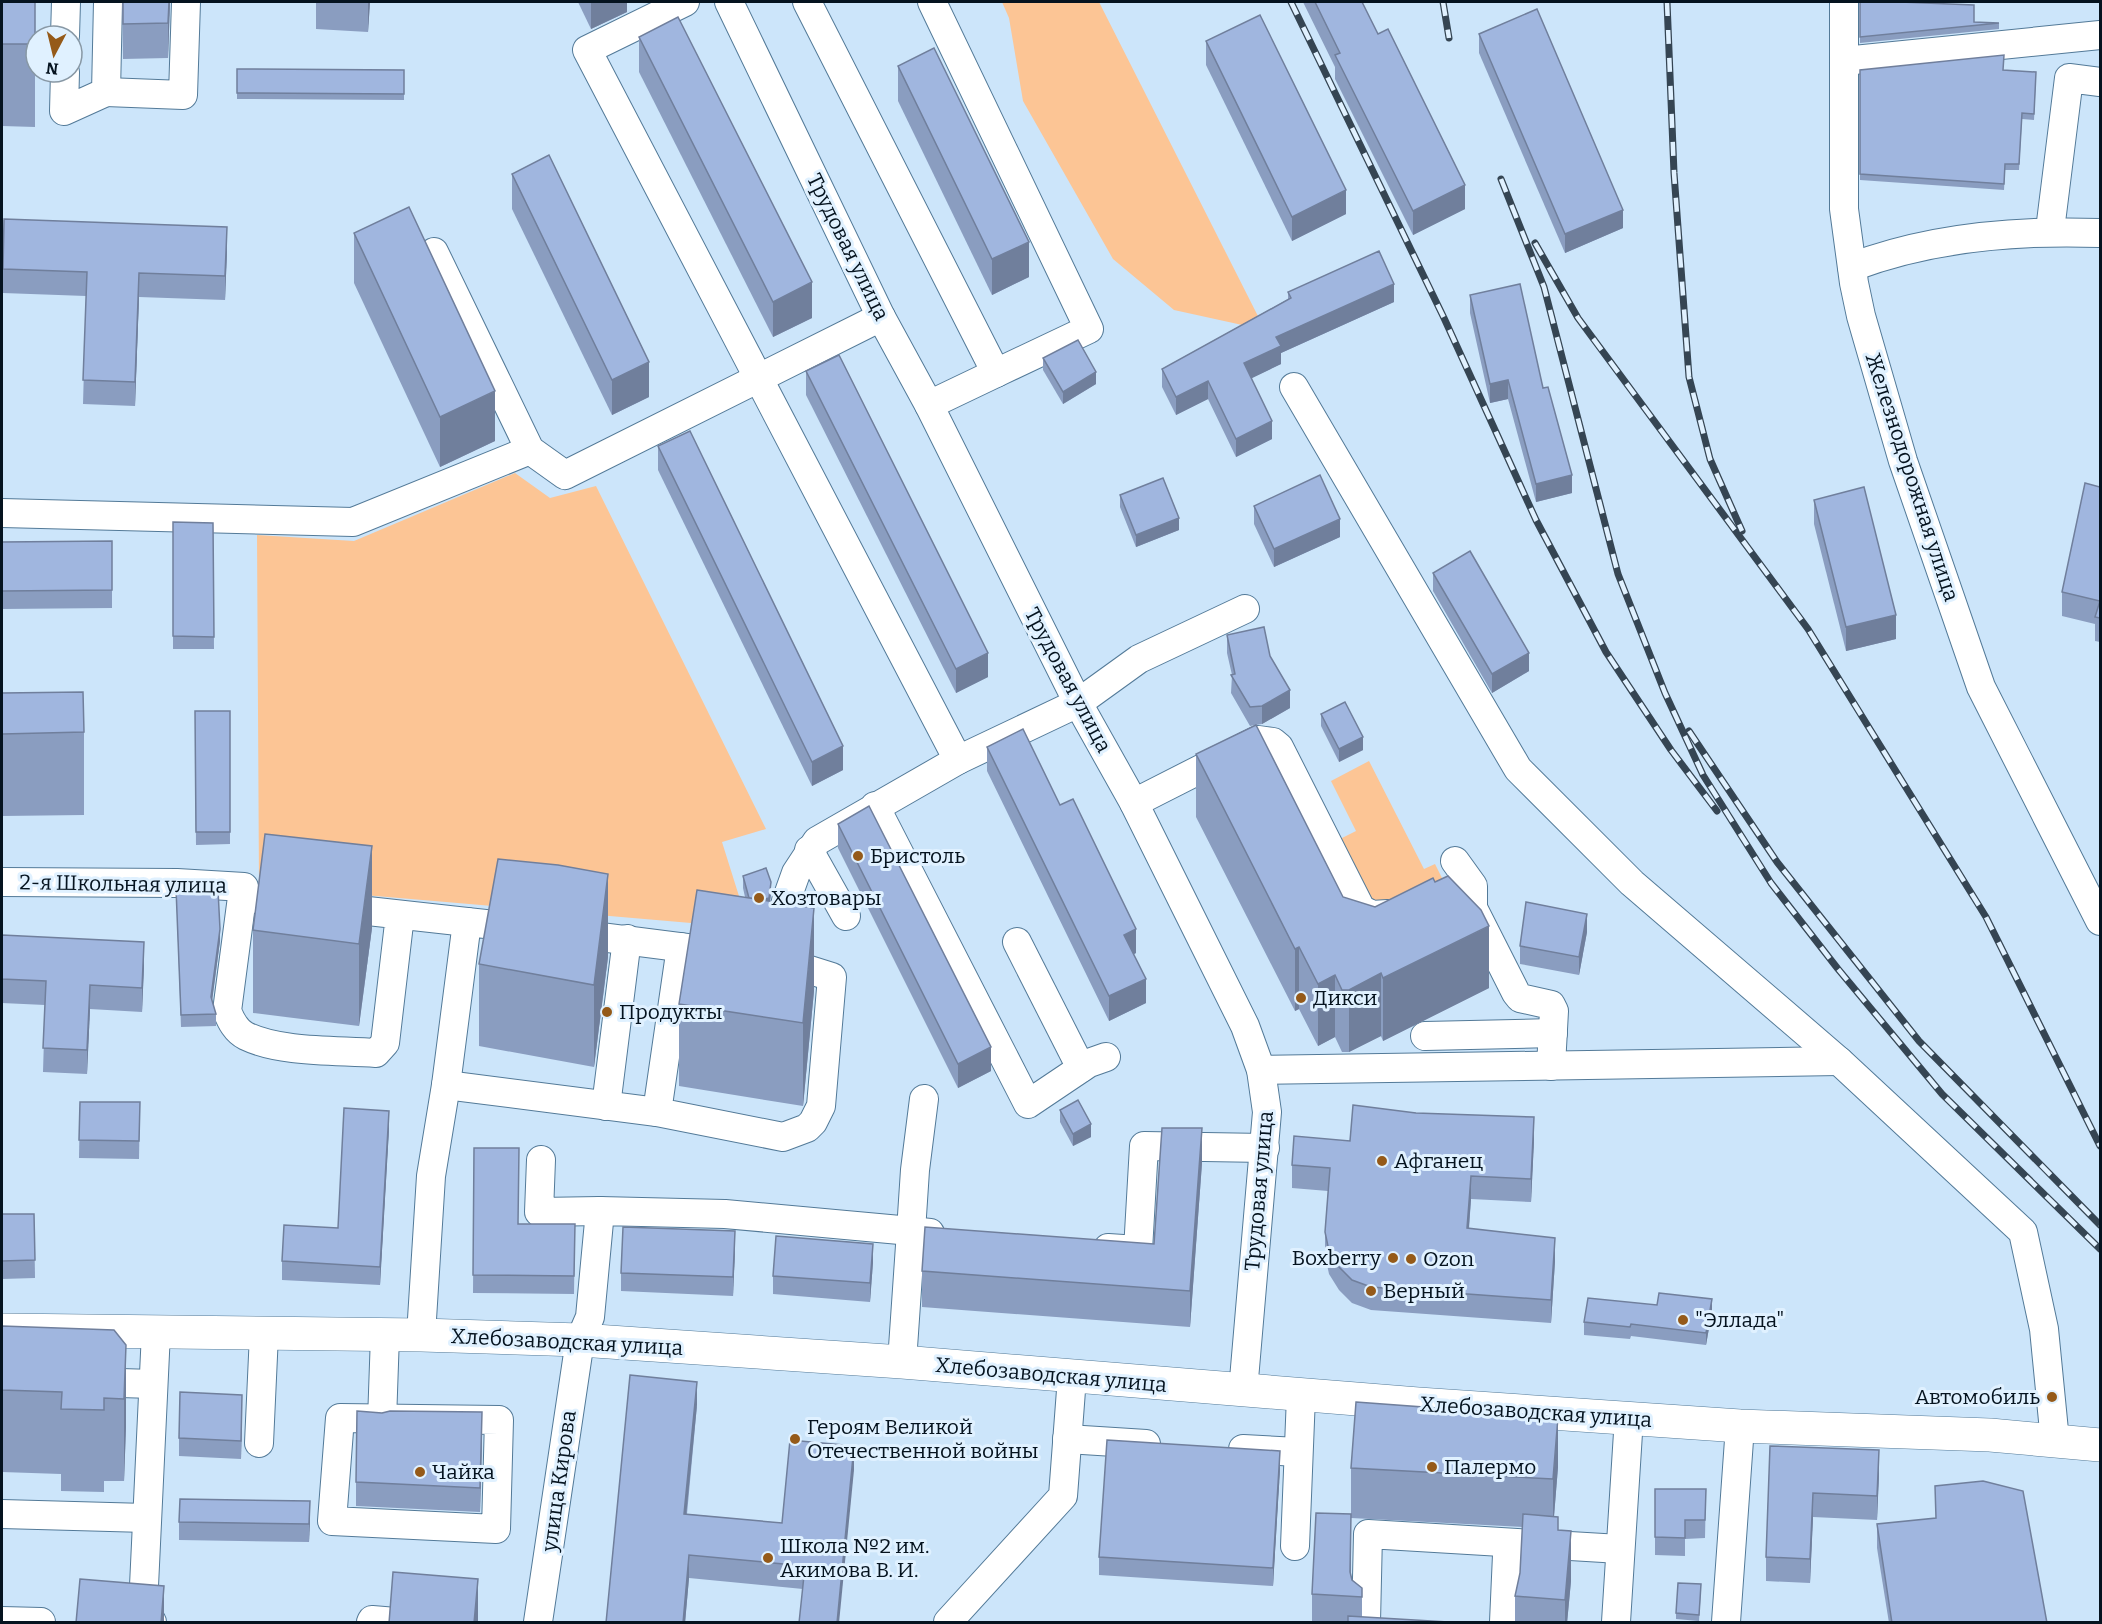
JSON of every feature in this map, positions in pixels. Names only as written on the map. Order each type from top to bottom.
[{"type":"main road","name":"Хлебозаводская улица","points":[[2,1330],[421,1335],[580,1340],[902,1362],[1301,1396],[1740,1426],[2100,1444]]},
{"type":"street","points":[[65,24],[66,2]]},
{"type":"street","points":[[106,92],[108,2]]},
{"type":"street","points":[[65,84],[64,111],[106,92],[183,95],[186,2]]},
{"type":"street","points":[[685,2],[587,50],[760,377],[958,760]]},
{"type":"street","name":"Трудовая улица","points":[[729,2],[881,317],[929,405],[1078,703],[1134,803],[1245,1026],[1261,1070],[1266,1093],[1265,1148],[1243,1391]]},
{"type":"street","points":[[807,2],[996,373]]},
{"type":"street","points":[[929,405],[1089,329],[932,2]]},
{"type":"street","name":"Железнодорожная улица","points":[[1844,2],[1845,209],[1851,267],[1861,316],[1903,461],[1982,687],[2100,921]]},
{"type":"street","points":[[1844,61],[2100,35]]},
{"type":"street","points":[[2050,230],[2069,78],[2100,82]]},
{"type":"street","points":[[1851,267],[1880,256],[1969,237],[2050,230],[2100,233]]},
{"type":"street","points":[[434,252],[530,450],[565,475],[881,317]]},
{"type":"street","points":[[1294,387],[1518,769],[1632,883],[1839,1061],[2023,1232],[2043,1329],[2055,1440]]},
{"type":"street","points":[[2,513],[353,522],[530,450]]},
{"type":"street","points":[[780,960],[786,901],[796,873],[817,841],[958,760],[1078,703],[1139,659],[1245,609]]},
{"type":"street","points":[[1134,803],[1258,740],[1273,742],[1279,747],[1361,909],[1372,915],[1473,908]]},
{"type":"street","points":[[875,806],[1028,1104],[1094,1063],[1017,942]]},
{"type":"street","points":[[809,850],[846,916]]},
{"type":"street","points":[[1455,861],[1473,886],[1473,908],[1516,993],[1520,998],[1544,1001],[1551,1005],[1554,1011],[1551,1066]]},
{"type":"street","name":"2-я Школьная улица","points":[[2,882],[177,883],[244,886]]},
{"type":"street","points":[[400,915],[385,1043],[376,1053],[268,1043],[245,1036],[234,1026],[227,1011],[242,897],[627,939],[780,960],[832,977],[821,1106],[813,1122],[799,1132],[783,1137],[657,1113],[446,1085]]},
{"type":"street","points":[[421,1335],[431,1176],[446,1085],[467,922]]},
{"type":"street","points":[[606,1106],[627,939]]},
{"type":"street","points":[[657,1113],[681,947]]},
{"type":"street","points":[[1425,1036],[1553,1033]]},
{"type":"street","points":[[1261,1070],[1839,1061]]},
{"type":"street","points":[[902,1362],[915,1170],[924,1099]]},
{"type":"street","points":[[1078,1245],[1138,1250],[1144,1146],[1265,1148]]},
{"type":"street","points":[[541,1160],[539,1212],[725,1214],[959,1235]]},
{"type":"street","name":"улица Кирова","points":[[538,1623],[580,1340],[590,1317],[600,1211]]},
{"type":"street","points":[[139,1614],[156,1332]]},
{"type":"street","points":[[259,1443],[264,1334]]},
{"type":"street","points":[[382,1420],[385,1335]]},
{"type":"street","points":[[948,1623],[1063,1496],[1072,1377]]},
{"type":"street","points":[[60,1381],[153,1384]]},
{"type":"street","points":[[1295,1546],[1301,1396]]},
{"type":"street","points":[[1616,1623],[1629,1417]]},
{"type":"street","points":[[340,1418],[382,1420],[499,1420],[496,1528],[332,1521],[340,1418]]},
{"type":"street","points":[[1726,1623],[1740,1426]]},
{"type":"street","points":[[1067,1439],[1173,1445]]},
{"type":"street","points":[[1220,1448],[1298,1452]]},
{"type":"street","points":[[2,1514],[146,1518]]},
{"type":"street","points":[[1365,1623],[1368,1534],[1620,1549]]},
{"type":"street","points":[[1504,1623],[1507,1555]]},
{"type":"street","points":[[370,1623],[372,1620],[396,1623]]},
{"type":"street","points":[[2,1621],[41,1622]]},
{"type":"shaded area","points":[[1002,2],[1099,2],[1265,330],[1174,310],[1113,259],[1023,101],[1009,18]]},
{"type":"shaded area","points":[[515,473],[550,498],[596,486],[766,829],[722,842],[749,928],[259,886],[257,535],[354,541]]},
{"type":"shaded area","points":[[1369,761],[1424,869],[1435,864],[1445,884],[1372,906],[1338,840],[1356,831],[1331,781]]},
{"type":"building","points":[[2,2],[35,2],[35,24],[24,24],[24,44],[2,44]]},
{"type":"building","points":[[123,2],[169,2],[168,23],[123,24]]},
{"type":"building","points":[[1315,2],[1362,2],[1378,34],[1388,29],[1465,185],[1413,211],[1335,55],[1340,53]]},
{"type":"building","points":[[1860,2],[1974,5],[1974,22],[1999,23],[1860,37]]},
{"type":"building","points":[[1537,9],[1623,210],[1565,234],[1479,34]]},
{"type":"building","points":[[1260,15],[1346,190],[1292,217],[1206,41]]},
{"type":"building","points":[[678,17],[812,282],[773,302],[639,37]]},
{"type":"building","points":[[934,48],[1029,242],[992,259],[898,66]]},
{"type":"building","points":[[2004,55],[2003,70],[2036,72],[2034,114],[2022,113],[2019,164],[2005,164],[2004,184],[1860,174],[1860,70]]},
{"type":"building","points":[[237,69],[404,70],[404,94],[237,93]]},
{"type":"building","points":[[549,155],[649,362],[612,380],[512,174]]},
{"type":"building","points":[[409,207],[495,391],[440,417],[354,233]]},
{"type":"building","points":[[4,219],[227,227],[225,276],[139,273],[135,382],[83,380],[87,272],[3,269]]},
{"type":"building","points":[[1379,251],[1394,284],[1276,337],[1281,346],[1244,363],[1272,421],[1236,439],[1208,381],[1176,397],[1162,369],[1291,298],[1288,292]]},
{"type":"building","points":[[1520,284],[1543,388],[1548,387],[1572,475],[1536,484],[1508,380],[1490,384],[1470,295]]},
{"type":"building","points":[[1078,340],[1096,372],[1063,392],[1043,358]]},
{"type":"building","points":[[839,355],[988,653],[956,669],[806,371]]},
{"type":"building","points":[[690,431],[843,746],[812,762],[658,446]]},
{"type":"building","points":[[1320,475],[1340,519],[1274,549],[1254,506]]},
{"type":"building","points":[[1163,478],[1179,518],[1136,535],[1120,495]]},
{"type":"building","points":[[2085,483],[2100,487],[2100,601],[2062,592]]},
{"type":"building","points":[[1864,487],[1896,615],[1846,627],[1814,500]]},
{"type":"building","points":[[173,522],[213,523],[214,637],[173,636]]},
{"type":"building","points":[[112,541],[112,590],[2,591],[2,542]]},
{"type":"building","points":[[1470,551],[1529,653],[1492,674],[1433,573]]},
{"type":"building","points":[[2100,601],[2100,618],[2095,617]]},
{"type":"building","points":[[1264,627],[1270,656],[1290,690],[1262,706],[1250,707],[1231,675],[1235,674],[1227,635]]},
{"type":"building","points":[[83,692],[84,732],[2,734],[2,693]]},
{"type":"building","points":[[1345,702],[1363,737],[1339,749],[1321,714]]},
{"type":"building","points":[[195,711],[230,711],[230,832],[196,832]]},
{"type":"building","points":[[1256,725],[1343,897],[1375,907],[1433,878],[1435,882],[1448,876],[1481,910],[1489,926],[1383,978],[1381,973],[1349,990],[1342,990],[1335,975],[1318,984],[1299,947],[1295,949],[1196,754]]},
{"type":"building","points":[[1023,729],[1060,805],[1073,799],[1136,929],[1124,935],[1146,979],[1109,996],[987,747]]},
{"type":"building","points":[[869,806],[991,1047],[958,1064],[838,824]]},
{"type":"building","points":[[265,834],[372,846],[359,944],[253,930]]},
{"type":"building","points":[[498,859],[558,865],[608,874],[594,985],[479,964]]},
{"type":"building","points":[[766,868],[771,882],[769,898],[761,900],[749,898],[743,876]]},
{"type":"building","points":[[176,888],[218,890],[220,929],[211,997],[216,1014],[181,1015]]},
{"type":"building","points":[[697,890],[814,908],[803,1023],[679,1004]]},
{"type":"building","points":[[1526,902],[1587,914],[1579,957],[1520,946]]},
{"type":"building","points":[[2,935],[144,942],[142,988],[90,985],[87,1050],[43,1048],[46,981],[2,979]]},
{"type":"building","points":[[1078,1100],[1091,1124],[1073,1134],[1060,1110]]},
{"type":"building","points":[[80,1102],[140,1102],[139,1141],[79,1140]]},
{"type":"building","points":[[1353,1105],[1416,1113],[1534,1117],[1531,1179],[1471,1176],[1467,1228],[1555,1238],[1551,1300],[1371,1287],[1352,1280],[1339,1267],[1329,1251],[1325,1232],[1330,1168],[1292,1165],[1294,1136],[1350,1141]]},
{"type":"building","points":[[344,1108],[389,1111],[380,1267],[282,1261],[284,1225],[338,1228]]},
{"type":"building","points":[[1162,1128],[1202,1128],[1190,1291],[922,1271],[925,1227],[1154,1244]]},
{"type":"building","points":[[474,1148],[519,1148],[518,1224],[575,1224],[574,1276],[473,1275]]},
{"type":"building","points":[[2,1214],[34,1214],[35,1260],[2,1261]]},
{"type":"building","points":[[623,1227],[735,1231],[733,1277],[621,1273]]},
{"type":"building","points":[[776,1236],[873,1244],[870,1283],[773,1276]]},
{"type":"building","points":[[1659,1293],[1712,1299],[1706,1333],[1631,1324],[1630,1327],[1584,1322],[1588,1298],[1657,1305]]},
{"type":"building","points":[[2,1326],[114,1330],[126,1345],[124,1399],[104,1398],[104,1410],[61,1409],[62,1392],[2,1390]]},
{"type":"building","points":[[630,1375],[697,1382],[684,1514],[782,1523],[790,1440],[854,1446],[837,1623],[799,1623],[805,1566],[689,1555],[683,1623],[606,1623]]},
{"type":"building","points":[[180,1392],[242,1395],[241,1441],[179,1438]]},
{"type":"building","points":[[1356,1402],[1558,1417],[1553,1479],[1351,1468]]},
{"type":"building","name":"Чайка","points":[[357,1411],[482,1412],[480,1488],[356,1482]]},
{"type":"building","points":[[1107,1440],[1280,1451],[1273,1568],[1099,1557]]},
{"type":"building","points":[[1770,1446],[1879,1450],[1877,1496],[1813,1493],[1810,1559],[1766,1557]]},
{"type":"building","points":[[1983,1481],[2023,1491],[2047,1623],[1892,1623],[1877,1524],[1936,1518],[1935,1486]]},
{"type":"building","points":[[1655,1489],[1706,1489],[1705,1520],[1685,1520],[1685,1538],[1655,1537]]},
{"type":"building","points":[[180,1499],[310,1501],[309,1524],[179,1522]]},
{"type":"building","points":[[1316,1513],[1351,1514],[1350,1572],[1352,1580],[1362,1588],[1362,1597],[1312,1594]]},
{"type":"building","points":[[1523,1514],[1558,1517],[1558,1530],[1571,1531],[1565,1600],[1515,1596],[1520,1573]]},
{"type":"building","points":[[393,1572],[478,1579],[474,1623],[389,1623]]},
{"type":"building","points":[[80,1579],[164,1586],[161,1623],[76,1623]]},
{"type":"building","points":[[1678,1583],[1701,1584],[1699,1615],[1676,1613]]},
{"type":"building","points":[[1348,1616],[1465,1623],[1348,1623]]},
{"type":"railway","points":[[1291,2],[1444,318],[1536,520],[1606,652],[1671,750],[1717,811]]},
{"type":"railway","points":[[1443,2],[1449,38]]},
{"type":"railway","points":[[1667,2],[1674,173],[1689,377],[1710,459],[1742,531]]},
{"type":"railway","points":[[1501,179],[1544,287],[1618,574],[1665,693],[1703,775],[1771,883],[1838,969],[1942,1094],[2100,1249]]},
{"type":"railway","points":[[1535,243],[1578,318],[1808,629],[1986,917],[2100,1146]]},
{"type":"railway","points":[[1689,731],[1777,862],[1919,1041],[2100,1225]]},
{"type":"place","name":"Бристоль","points":[[858,856]]},
{"type":"place","name":"Хозтовары","points":[[759,898]]},
{"type":"place","name":"Дикси","points":[[1301,998]]},
{"type":"place","name":"Продукты","points":[[607,1012]]},
{"type":"place","name":"Афганец","points":[[1382,1161]]},
{"type":"place","name":"Boxberry","points":[[1393,1258]]},
{"type":"place","name":"Ozon","points":[[1411,1259]]},
{"type":"place","name":"Верный","points":[[1371,1291]]},
{"type":"place","name":"\"Эллада\"","points":[[1683,1320]]},
{"type":"place","name":"Автомобиль","points":[[2052,1397]]},
{"type":"place","name":"Героям Великой Отечественной войны","points":[[795,1439]]},
{"type":"place","name":"Палермо","points":[[1432,1467]]},
{"type":"place","name":"Чайка","points":[[420,1472]]},
{"type":"place","name":"Школа №2 им. Акимова В. И.","points":[[768,1558]]}]
